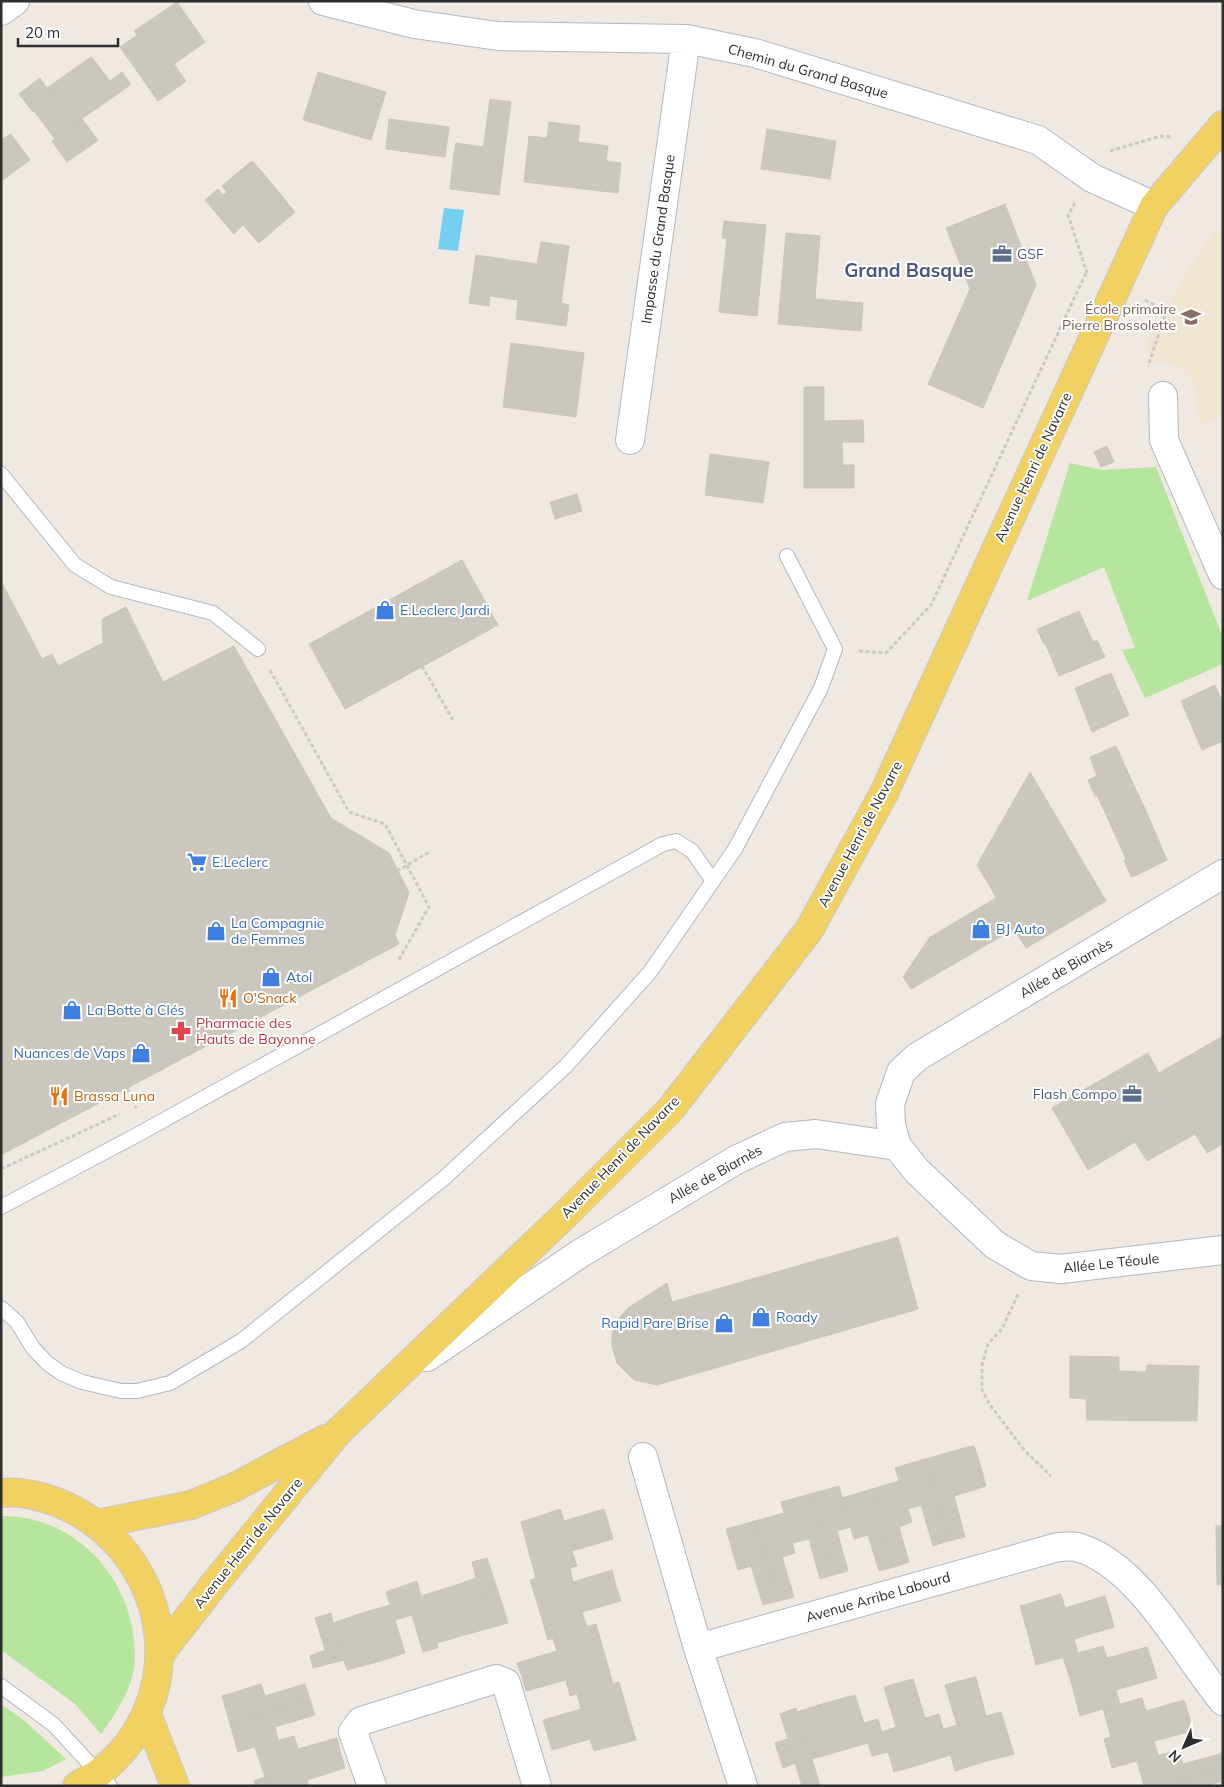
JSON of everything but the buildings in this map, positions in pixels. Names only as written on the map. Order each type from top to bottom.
[{"type":"main road","name":"Avenue Henri de Navarre","points":[[160,1654],[214,1583],[338,1432],[397,1377],[670,1110],[809,930],[884,793],[1154,206],[1223,125]]},
{"type":"main road","name":"Avenue Henri de Navarre","points":[[97,1524],[191,1505],[233,1488],[338,1432]]},
{"type":"main road","points":[[3,1491],[37,1497],[69,1507],[97,1524],[132,1560],[154,1604],[160,1654],[156,1685],[147,1714],[126,1746],[95,1781]]},
{"type":"main road","points":[[147,1714],[175,1786]]},
{"type":"street","points":[[1,11],[15,1]]},
{"type":"street","name":"Chemin du Grand Basque","points":[[323,1],[414,24],[498,36],[686,39],[755,53],[1038,140],[1092,178],[1154,206]]},
{"type":"street","name":"Impasse du Grand Basque","points":[[630,440],[686,39]]},
{"type":"street","points":[[1163,396],[1164,440],[1223,576]]},
{"type":"street","name":"Allée de Biarnès","points":[[397,1377],[581,1253],[736,1160],[785,1137],[816,1134],[897,1146],[891,1125],[890,1104],[901,1072],[917,1057],[1223,874]]},
{"type":"street","name":"Allée Le Téoule","points":[[897,1146],[917,1171],[995,1245],[1031,1266],[1061,1270],[1223,1250]]},
{"type":"street","points":[[644,1457],[698,1648],[743,1786]]},
{"type":"street","name":"Avenue Arribe Labourd","points":[[698,1648],[1058,1547],[1076,1547],[1108,1561],[1146,1595],[1201,1675],[1223,1701]]},
{"type":"street","points":[[372,1786],[353,1732],[361,1721],[496,1679],[506,1683],[537,1786]]},
{"type":"lane","points":[[1,474],[75,565],[111,586],[214,613],[258,649]]},
{"type":"lane","points":[[1,1308],[17,1322],[33,1348],[46,1362],[61,1373],[82,1382],[121,1391],[137,1391],[170,1383],[233,1345],[435,1186],[566,1066],[650,972],[735,849],[821,688],[835,649],[787,556]]},
{"type":"lane","points":[[1,1207],[663,844],[676,841],[692,851],[713,881]]},
{"type":"lane","points":[[1,1686],[54,1725],[95,1781]]},
{"type":"path","points":[[835,649],[886,653],[931,605],[1086,273]]},
{"type":"path","points":[[258,649],[349,812],[385,824],[429,907],[393,970],[403,988]]},
{"type":"path","points":[[422,666],[453,720]]},
{"type":"path","points":[[397,871],[432,850]]},
{"type":"path","points":[[1031,1266],[1014,1308],[1002,1329],[988,1344],[982,1365],[982,1390],[990,1405],[1025,1451],[1051,1476]]},
{"type":"shaded area","name":"École primaire Pierre Brossolette","points":[[1223,223],[1223,416],[1199,425],[1196,389],[1189,374],[1174,364],[1154,364],[1145,343],[1202,248]]},
{"type":"green space","points":[[1070,463],[1103,470],[1156,467],[1223,638],[1223,664],[1145,698],[1122,650],[1135,648],[1104,567],[1027,601]]},
{"type":"green space","points":[[1,1516],[28,1519],[54,1527],[76,1540],[96,1557],[112,1578],[125,1602],[132,1627],[135,1655],[132,1677],[124,1697],[101,1734],[75,1704],[1,1650]]},
{"type":"green space","points":[[1,1704],[25,1721],[66,1759],[43,1771],[1,1777]]},
{"type":"water","points":[[444,208],[464,210],[458,251],[438,249]]},
{"type":"place","name":"GSF","points":[[1002,254]]},
{"type":"place","name":"École primaire Pierre Brossolette","points":[[1191,317]]},
{"type":"place","name":"E.Leclerc Jardi","points":[[385,610]]},
{"type":"place","name":"E.Leclerc","points":[[197,862]]},
{"type":"place","name":"BJ Auto","points":[[981,929]]},
{"type":"place","name":"La Compagnie de Femmes","points":[[216,931]]},
{"type":"place","name":"Atol","points":[[271,977]]},
{"type":"place","name":"O'Snack","points":[[228,998]]},
{"type":"place","name":"La Botte à Clés","points":[[72,1010]]},
{"type":"place","name":"Pharmacie des Hauts de Bayonne","points":[[181,1031]]},
{"type":"place","name":"Nuances de Vaps","points":[[141,1053]]},
{"type":"place","name":"Flash Compo","points":[[1132,1094]]},
{"type":"place","name":"Brassa Luna","points":[[59,1096]]},
{"type":"place","name":"Roady","points":[[761,1317]]},
{"type":"place","name":"Rapid Pare Brise","points":[[724,1323]]},
{"type":"district","name":"Grand Basque","points":[[909,270]]}]
